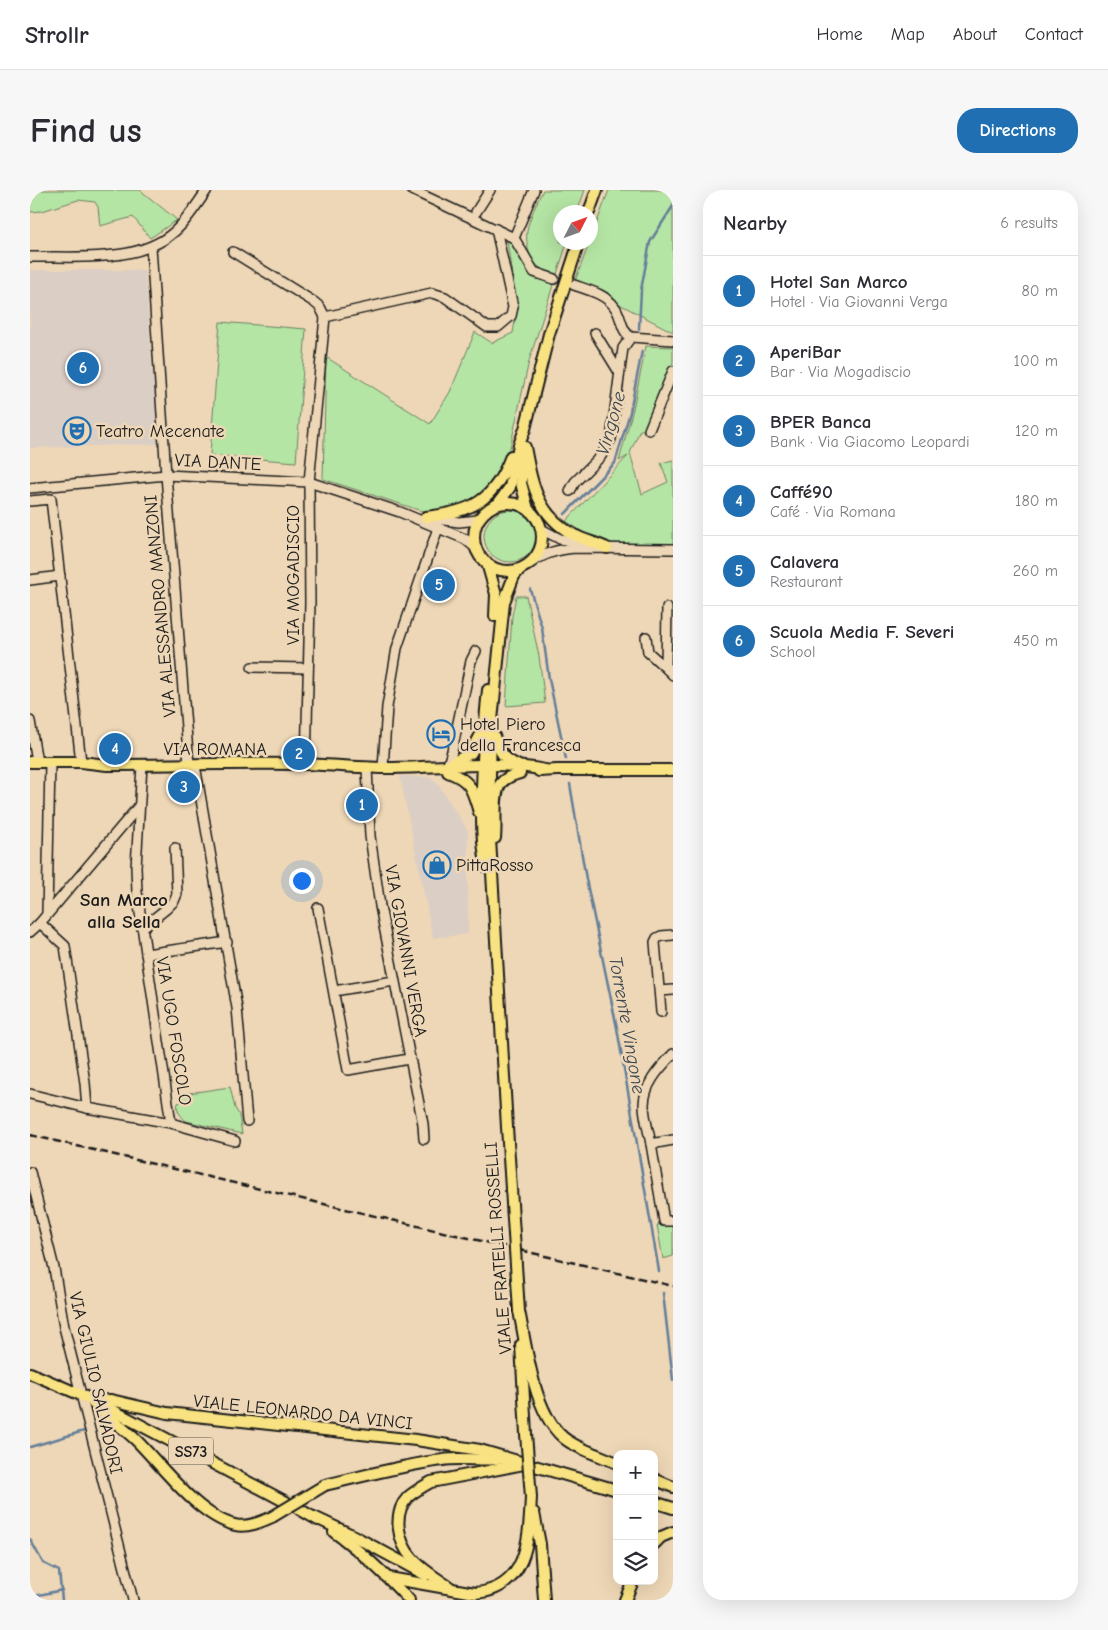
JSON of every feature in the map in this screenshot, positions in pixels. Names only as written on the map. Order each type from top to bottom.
[{"type":"main road","points":[[592,205],[597,190]]},
{"type":"main road","points":[[498,504],[514,503],[528,509],[534,515],[541,529],[542,539],[536,557],[524,566],[503,570],[486,563],[477,549],[475,534],[478,520],[484,513],[498,504],[510,487],[522,446],[549,334],[576,250]]},
{"type":"main road","points":[[522,446],[522,490],[528,509]]},
{"type":"main road","points":[[426,517],[458,512],[485,498],[500,481],[511,457],[522,446]]},
{"type":"main road","points":[[522,446],[533,488],[547,514],[574,534],[607,548]]},
{"type":"main road","name":"VIALE FRATELLI ROSSELLI","points":[[486,563],[494,585],[496,604],[482,821],[484,853],[493,892]]},
{"type":"main road","name":"VIALE FRATELLI ROSSELLI","points":[[487,730],[504,602],[514,576],[524,566]]},
{"type":"main road","points":[[482,821],[468,783],[448,769],[471,753],[487,730],[505,759],[520,770],[502,781],[496,792],[496,828],[492,871]]},
{"type":"main road","name":"VIA ROMANA","points":[[33,762],[81,762],[107,765],[306,764],[383,768],[673,770]]},
{"type":"main road","name":"VIALE FRATELLI ROSSELLI","points":[[486,769],[526,1434],[531,1497],[540,1544],[544,1600]]},
{"type":"main road","points":[[519,1311],[532,1374],[549,1423],[568,1441],[613,1460]]},
{"type":"main road","name":"SS73","points":[[30,1373],[88,1397],[286,1502]]},
{"type":"main road","name":"VIALE LEONARDO DA VINCI","points":[[88,1397],[103,1414],[135,1439],[203,1510],[236,1525],[249,1525],[272,1516],[325,1485],[443,1460],[468,1458],[492,1460],[508,1457]]},
{"type":"main road","name":"VIALE LEONARDO DA VINCI","points":[[88,1397],[111,1400],[166,1413],[447,1444],[508,1457],[613,1489]]},
{"type":"main road","points":[[451,1588],[412,1558],[404,1546],[399,1532],[399,1514],[406,1499],[430,1482],[526,1463]]},
{"type":"main road","points":[[658,1481],[673,1487]]},
{"type":"main road","points":[[389,1578],[465,1592],[484,1592],[498,1587],[516,1572],[525,1556],[530,1535],[531,1497]]},
{"type":"main road","points":[[658,1503],[673,1508]]},
{"type":"main road","points":[[298,1509],[350,1534],[451,1588]]},
{"type":"main road","points":[[314,1517],[366,1557],[409,1600]]},
{"type":"main road","points":[[658,1540],[673,1532]]},
{"type":"main road","points":[[389,1578],[394,1570],[404,1564]]},
{"type":"main road","points":[[625,1600],[631,1585]]},
{"type":"street","points":[[30,256],[113,256],[150,247],[174,232],[207,190]]},
{"type":"street","points":[[412,190],[514,238],[534,272],[554,279]]},
{"type":"street","points":[[476,212],[490,190]]},
{"type":"street","points":[[514,238],[534,190]]},
{"type":"street","points":[[233,252],[314,302],[320,307],[325,317],[432,293],[445,297],[487,327],[498,327],[510,316],[513,307],[496,229]]},
{"type":"street","name":"VIA ALESSANDRO MANZONI","points":[[150,247],[166,475],[192,765],[237,1008],[247,1121]]},
{"type":"street","points":[[574,286],[606,298],[618,313],[627,335],[631,337],[673,340]]},
{"type":"street","name":"VIA MOGADISCIO","points":[[306,764],[310,482],[325,317]]},
{"type":"street","points":[[595,333],[619,372]]},
{"type":"street","points":[[570,491],[575,482],[601,456],[611,438],[623,348],[631,337]]},
{"type":"street","points":[[649,430],[673,372]]},
{"type":"street","name":"VIA DANTE","points":[[30,488],[166,475],[310,482],[400,512],[465,539],[477,549]]},
{"type":"street","points":[[30,501],[51,499],[81,762]]},
{"type":"street","name":"VIA DANTE","points":[[400,512],[459,522],[478,520]]},
{"type":"street","points":[[383,768],[387,708],[397,648],[438,528]]},
{"type":"street","points":[[541,529],[560,539],[607,548]]},
{"type":"street","points":[[524,566],[543,554],[560,550],[607,548],[673,549]]},
{"type":"street","points":[[30,580],[60,576]]},
{"type":"street","points":[[667,608],[666,665],[670,672]]},
{"type":"street","points":[[646,637],[648,652],[670,672]]},
{"type":"street","points":[[448,769],[472,661],[476,651]]},
{"type":"street","name":"VIA MOGADISCIO","points":[[252,667],[308,668]]},
{"type":"street","points":[[30,721],[33,762]]},
{"type":"street","points":[[47,914],[50,763]]},
{"type":"street","name":"VIA UGO FOSCOLO","points":[[142,765],[136,867],[137,892],[172,1122]]},
{"type":"street","name":"VIA GIOVANNI VERGA","points":[[367,767],[370,836],[380,906],[423,1124],[424,1139]]},
{"type":"street","points":[[30,932],[40,923],[140,806]]},
{"type":"street","points":[[142,928],[174,901],[176,894],[175,848]]},
{"type":"street","points":[[318,908],[348,1070],[409,1059]]},
{"type":"street","points":[[40,923],[65,946],[87,1108]]},
{"type":"street","points":[[662,1012],[655,942],[661,936],[673,935]]},
{"type":"street","points":[[146,954],[226,942]]},
{"type":"street","points":[[334,991],[394,981]]},
{"type":"street","points":[[660,991],[673,990]]},
{"type":"street","points":[[669,1221],[651,1144],[644,1104],[649,1084],[657,1071],[673,1054]]},
{"type":"street","points":[[30,1094],[87,1108],[172,1122],[235,1141]]},
{"type":"street","points":[[651,1144],[673,1140]]},
{"type":"street","name":"VIA GIULIO SALVADORI","points":[[30,1172],[54,1268],[64,1327],[88,1397],[87,1413],[104,1490],[133,1600]]},
{"type":"shaded area","points":[[30,270],[145,270],[158,444],[30,448]]},
{"type":"shaded area","points":[[400,776],[431,777],[440,787],[468,831],[468,934],[433,938]]},
{"type":"green space","points":[[30,190],[140,190],[177,220],[150,238],[133,217],[100,226],[98,207],[95,202],[78,200],[42,211],[30,212]]},
{"type":"green space","points":[[543,190],[585,190],[580,205],[553,205],[553,250],[565,250],[557,274],[546,271],[531,258],[527,236],[533,210]]},
{"type":"green space","points":[[609,190],[673,190],[673,332],[575,281],[587,250],[598,250],[598,219]]},
{"type":"green space","points":[[510,240],[532,275],[554,282],[529,361],[508,457],[490,488],[465,506],[437,512],[422,511],[323,479],[326,357],[430,424],[450,392],[475,332],[492,343],[513,333],[517,308],[507,241]]},
{"type":"green space","points":[[220,322],[306,329],[296,462],[210,455]]},
{"type":"green space","points":[[646,346],[673,347],[673,362],[649,430],[640,430],[630,453],[642,494],[668,482],[661,463],[673,460],[673,545],[607,543],[581,535],[581,531],[566,521],[628,456],[619,461],[633,409]]},
{"type":"green space","points":[[510,510],[524,514],[532,522],[536,536],[532,550],[524,558],[510,562],[496,558],[488,550],[484,536],[488,522],[496,514]]},
{"type":"green space","points":[[516,596],[526,596],[539,656],[545,703],[506,706],[512,616]]},
{"type":"green space","points":[[230,1087],[235,1108],[239,1115],[242,1134],[186,1121],[179,1113],[178,1103],[183,1101],[182,1094]]},
{"type":"green space","points":[[673,1223],[673,1256],[663,1259],[657,1225]]},
{"type":"waterway","name":"Vingone","points":[[639,329],[641,290],[650,242],[673,206]]},
{"type":"waterway","name":"Vingone","points":[[565,514],[615,463],[630,412],[642,351]]},
{"type":"waterway","name":"Vingone","points":[[530,589],[542,628],[549,679],[566,759]]},
{"type":"waterway","name":"Torrente Vingone","points":[[570,784],[586,879],[617,1028],[659,1271]]},
{"type":"waterway","name":"Torrente Vingone","points":[[663,1293],[673,1380]]},
{"type":"waterway","points":[[30,1447],[84,1431]]},
{"type":"waterway","points":[[30,1539],[43,1563],[59,1571],[62,1600]]},
{"type":"waterway","points":[[30,1597],[62,1590]]},
{"type":"railway","points":[[30,1135],[673,1286]]},
{"type":"place","name":"Scuola Media F. Severi","points":[[83,368]]},
{"type":"place","name":"Teatro Mecenate","points":[[77,431]]},
{"type":"place","name":"Calavera","points":[[439,585]]},
{"type":"place","name":"Hotel Piero della Francesca","points":[[441,734]]},
{"type":"place","name":"Caffé90","points":[[115,749]]},
{"type":"place","name":"AperiBar","points":[[299,754]]},
{"type":"place","name":"BPER Banca","points":[[184,787]]},
{"type":"place","name":"Hotel San Marco","points":[[362,805]]},
{"type":"place","name":"PittaRosso","points":[[437,865]]},
{"type":"district","name":"San Marco alla Sella","points":[[124,910]]}]
